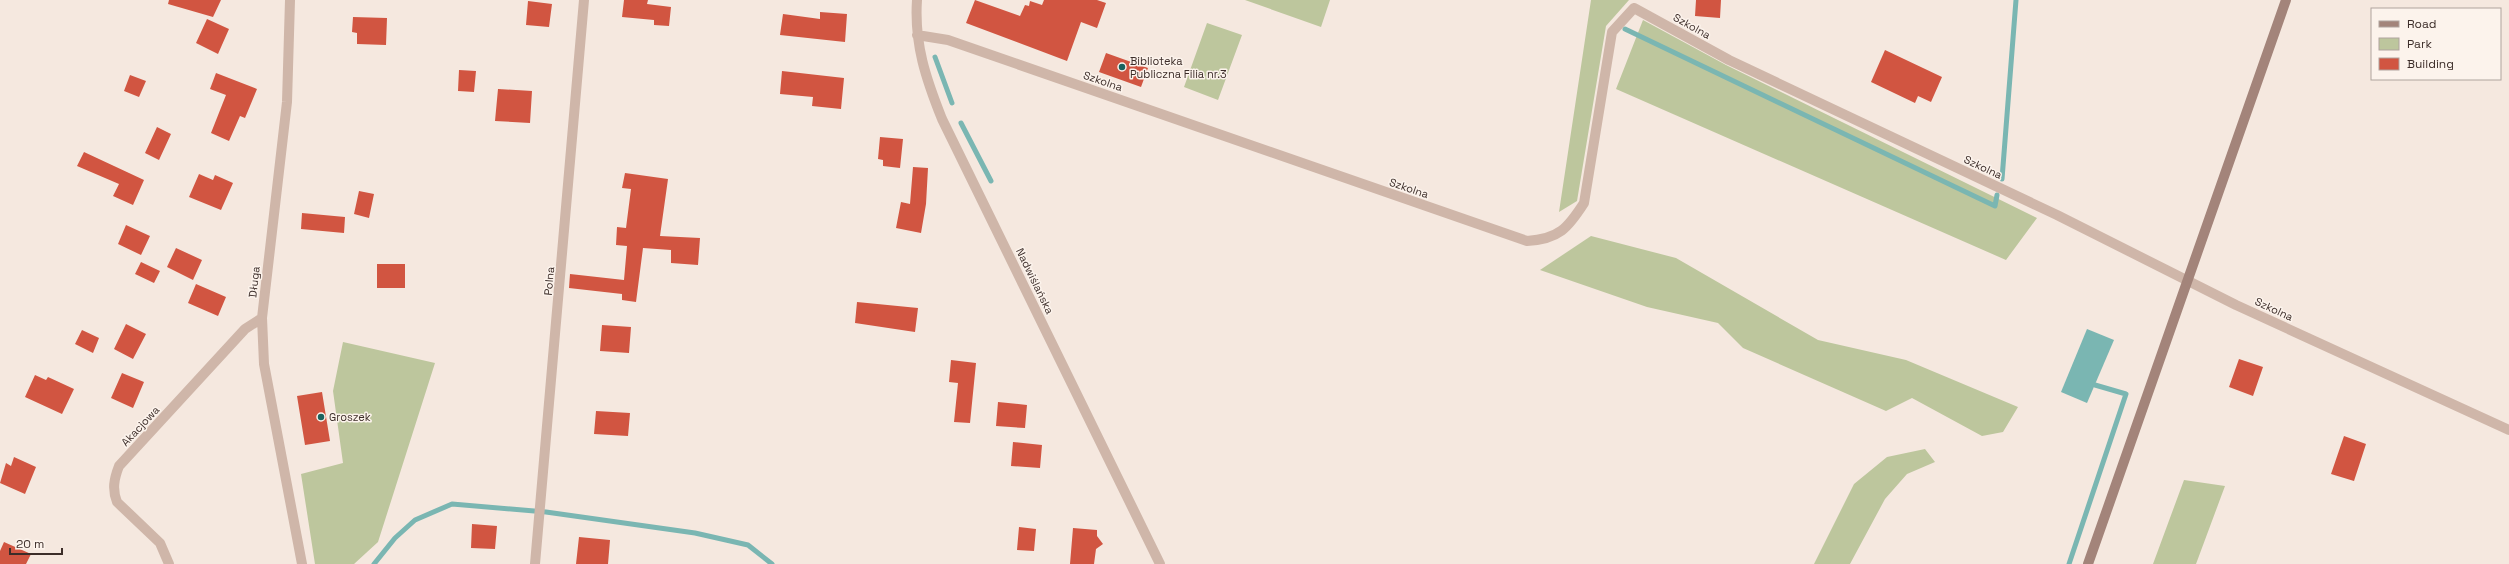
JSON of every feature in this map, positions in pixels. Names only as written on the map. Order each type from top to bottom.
[{"type":"main road","points":[[2088,564],[2286,0]]},
{"type":"street","name":"Długa","points":[[290,0],[287,102],[262,318],[264,364],[302,564]]},
{"type":"street","name":"Polna","points":[[535,564],[539,505],[556,337],[584,0]]},
{"type":"street","name":"Nadwiślańska","points":[[917,0],[917,35],[925,78],[942,119],[1160,564]]},
{"type":"street","name":"Szkolna","points":[[917,35],[948,40],[1528,242],[1546,240],[1560,233],[1573,220],[1584,203],[1612,32],[1634,4],[1729,60],[2057,215],[2236,305],[2509,430]]},
{"type":"street","name":"Akacjowa","points":[[169,564],[160,543],[117,502],[114,493],[114,478],[119,466],[245,329],[262,318]]},
{"type":"green space","points":[[1245,0],[1330,0],[1321,27]]},
{"type":"green space","points":[[1591,0],[1629,0],[1606,26],[1577,201],[1559,212]]},
{"type":"green space","points":[[1643,20],[1726,65],[2037,218],[2006,260],[1616,89]]},
{"type":"green space","points":[[1207,23],[1242,35],[1218,100],[1184,87]]},
{"type":"green space","points":[[1591,236],[1676,258],[1818,340],[1906,360],[2018,407],[2003,432],[1982,436],[1912,398],[1886,411],[1743,348],[1718,323],[1647,307],[1540,270]]},
{"type":"green space","points":[[343,342],[435,363],[378,542],[354,564],[315,564],[301,474],[343,463],[333,391]]},
{"type":"green space","points":[[1925,449],[1935,462],[1907,474],[1885,499],[1850,564],[1814,564],[1854,484],[1887,457]]},
{"type":"green space","points":[[2184,480],[2225,486],[2196,564],[2153,564]]},
{"type":"water","points":[[2087,329],[2114,340],[2087,403],[2061,392]]},
{"type":"building","points":[[169,0],[221,0],[213,17],[168,4]]},
{"type":"building","points":[[624,0],[648,0],[647,4],[671,7],[669,26],[654,25],[654,20],[622,17]]},
{"type":"building","points":[[975,0],[1020,16],[1025,5],[1029,6],[1030,1],[1042,5],[1044,0],[1097,0],[1106,3],[1097,28],[1081,22],[1067,61],[966,23]]},
{"type":"building","points":[[1696,0],[1721,0],[1720,18],[1695,16]]},
{"type":"building","points":[[528,1],[552,4],[549,27],[526,25]]},
{"type":"building","points":[[820,12],[847,14],[845,42],[780,35],[783,14],[820,19]]},
{"type":"building","points":[[353,17],[387,18],[386,45],[357,44],[357,33],[352,32]]},
{"type":"building","points":[[207,19],[229,29],[218,54],[196,43]]},
{"type":"building","points":[[1885,50],[1942,77],[1931,102],[1918,96],[1915,103],[1871,82]]},
{"type":"building","points":[[1106,53],[1148,68],[1141,87],[1099,72]]},
{"type":"building","points":[[459,70],[476,71],[474,92],[458,91]]},
{"type":"building","points":[[782,71],[844,78],[841,109],[812,106],[813,97],[780,94]]},
{"type":"building","points":[[216,73],[257,89],[245,118],[240,116],[229,141],[211,133],[226,95],[210,89]]},
{"type":"building","points":[[130,75],[146,81],[139,97],[124,91]]},
{"type":"building","points":[[498,89],[532,91],[530,123],[495,121]]},
{"type":"building","points":[[157,127],[171,134],[159,160],[145,153]]},
{"type":"building","points":[[880,137],[903,139],[900,168],[883,166],[883,160],[878,159]]},
{"type":"building","points":[[84,152],[144,180],[133,205],[113,196],[119,184],[77,166]]},
{"type":"building","points":[[913,167],[928,168],[926,204],[921,233],[896,228],[901,202],[910,204]]},
{"type":"building","points":[[625,173],[668,179],[660,236],[700,238],[698,265],[671,263],[671,250],[643,248],[636,302],[622,300],[622,294],[569,288],[570,274],[624,280],[627,246],[616,245],[617,227],[626,228],[631,189],[622,188]]},
{"type":"building","points":[[199,174],[213,180],[215,175],[233,183],[221,210],[189,197]]},
{"type":"building","points":[[359,191],[374,194],[369,218],[354,214]]},
{"type":"building","points":[[302,213],[345,217],[344,233],[301,229]]},
{"type":"building","points":[[126,225],[150,236],[141,255],[118,244]]},
{"type":"building","points":[[176,248],[202,260],[193,280],[167,267]]},
{"type":"building","points":[[141,262],[160,271],[154,283],[135,274]]},
{"type":"building","points":[[377,264],[405,264],[405,288],[377,288]]},
{"type":"building","points":[[196,284],[226,297],[218,316],[188,303]]},
{"type":"building","points":[[857,302],[918,308],[915,332],[855,323]]},
{"type":"building","points":[[126,324],[146,334],[133,359],[114,349]]},
{"type":"building","points":[[602,325],[631,327],[629,353],[600,351]]},
{"type":"building","points":[[82,330],[99,338],[93,353],[75,344]]},
{"type":"building","points":[[2239,359],[2263,367],[2253,396],[2229,387]]},
{"type":"building","points":[[951,360],[976,363],[970,423],[954,422],[958,383],[949,382]]},
{"type":"building","points":[[122,373],[144,382],[133,408],[111,398]]},
{"type":"building","points":[[35,375],[46,380],[48,377],[74,389],[62,414],[25,397]]},
{"type":"building","points":[[322,392],[330,441],[305,445],[297,396]]},
{"type":"building","points":[[998,402],[1027,405],[1025,428],[996,426]]},
{"type":"building","points":[[596,411],[630,413],[628,436],[594,434]]},
{"type":"building","points":[[2344,436],[2366,444],[2354,481],[2331,474]]},
{"type":"building","points":[[1013,442],[1042,445],[1040,468],[1011,466]]},
{"type":"building","points":[[14,457],[36,467],[25,494],[0,483],[6,463],[11,466]]},
{"type":"building","points":[[472,524],[497,526],[495,549],[471,548]]},
{"type":"building","points":[[1019,527],[1036,529],[1034,551],[1017,550]]},
{"type":"building","points":[[1073,528],[1097,530],[1097,536],[1103,544],[1096,549],[1094,564],[1070,564]]},
{"type":"building","points":[[579,537],[610,540],[608,564],[576,564]]},
{"type":"building","points":[[4,542],[31,554],[26,564],[0,564],[0,551]]},
{"type":"waterway","points":[[2002,179],[2016,0]]},
{"type":"waterway","points":[[1625,29],[1995,206],[1997,195]]},
{"type":"waterway","points":[[935,57],[952,103]]},
{"type":"waterway","points":[[961,123],[991,181]]},
{"type":"waterway","points":[[2069,564],[2126,394],[2095,385]]},
{"type":"waterway","points":[[374,564],[395,538],[415,520],[452,504],[546,512],[695,533],[748,545],[772,564]]},
{"type":"place","name":"Biblioteka Publiczna Filia nr.3","points":[[1122,67]]},
{"type":"place","name":"Groszek","points":[[321,417]]}]
